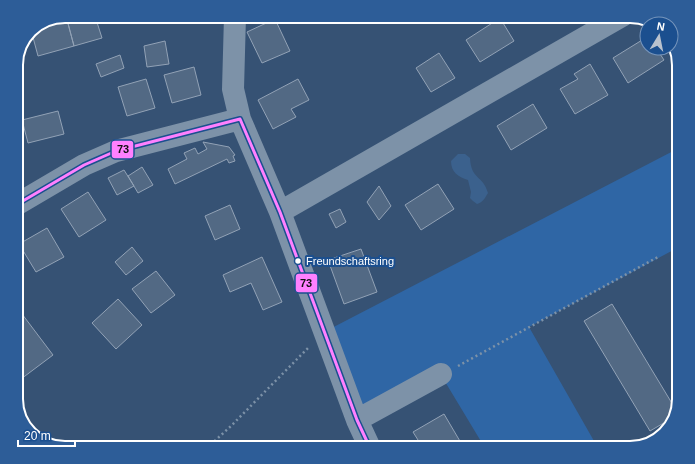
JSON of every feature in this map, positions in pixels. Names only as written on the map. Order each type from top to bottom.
[{"type":"street","points":[[235,23],[233,89],[240,119],[280,212],[357,420],[367,441]]},
{"type":"street","points":[[280,212],[610,23]]},
{"type":"street","points":[[23,201],[84,165],[116,151],[240,119]]},
{"type":"street","points":[[357,420],[441,374]]},
{"type":"path","points":[[441,374],[658,257]]},
{"type":"path","points":[[215,441],[324,332]]},
{"type":"shaded area","points":[[672,152],[672,251],[529,327],[594,441],[481,441],[441,375],[357,420],[324,332]]},
{"type":"shaded area","points":[[458,154],[465,154],[470,158],[475,174],[486,187],[488,193],[482,201],[477,204],[470,198],[471,192],[468,180],[458,176],[452,168],[451,161]]},
{"type":"building","points":[[68,23],[74,46],[38,56],[33,38],[37,33],[51,25]]},
{"type":"building","points":[[68,23],[97,23],[102,38],[74,46]]},
{"type":"building","points":[[266,23],[277,23],[290,51],[262,63],[247,32]]},
{"type":"building","points":[[492,23],[503,23],[514,41],[480,62],[466,40]]},
{"type":"building","points":[[165,41],[169,64],[147,67],[144,46]]},
{"type":"building","points":[[639,42],[639,56],[661,56],[664,60],[628,83],[613,58]]},
{"type":"building","points":[[439,53],[455,78],[431,92],[416,68]]},
{"type":"building","points":[[120,55],[124,68],[101,77],[96,64]]},
{"type":"building","points":[[590,64],[608,95],[575,114],[560,89],[578,79],[574,74]]},
{"type":"building","points":[[194,67],[201,95],[172,103],[164,75]]},
{"type":"building","points":[[146,79],[155,108],[127,116],[118,87]]},
{"type":"building","points":[[298,79],[309,100],[291,109],[296,117],[273,129],[258,100]]},
{"type":"building","points":[[533,104],[547,128],[511,150],[497,126]]},
{"type":"building","points":[[58,111],[64,134],[28,143],[23,120]]},
{"type":"building","points":[[203,142],[229,147],[235,155],[233,156],[235,161],[229,163],[227,159],[175,184],[168,169],[187,159],[184,153],[195,148],[198,154],[207,149]]},
{"type":"building","points":[[142,167],[153,185],[138,193],[128,176]]},
{"type":"building","points":[[124,170],[134,186],[117,195],[108,178]]},
{"type":"building","points":[[438,184],[454,209],[421,230],[405,205]]},
{"type":"building","points":[[379,186],[391,206],[379,220],[367,202]]},
{"type":"building","points":[[88,192],[106,220],[79,237],[61,209]]},
{"type":"building","points":[[230,205],[240,229],[215,240],[205,216]]},
{"type":"building","points":[[340,209],[346,222],[336,228],[329,214]]},
{"type":"building","points":[[47,228],[64,257],[36,272],[23,251],[23,242]]},
{"type":"building","points":[[132,247],[143,261],[126,275],[115,262]]},
{"type":"building","points":[[361,249],[377,292],[344,304],[328,260]]},
{"type":"building","points":[[262,257],[282,302],[263,310],[251,283],[230,292],[223,275]]},
{"type":"building","points":[[156,271],[175,295],[151,313],[132,289]]},
{"type":"building","points":[[118,299],[142,325],[116,349],[92,323]]},
{"type":"building","points":[[612,304],[672,403],[671,410],[665,422],[650,431],[584,321]]},
{"type":"building","points":[[23,315],[53,355],[23,378]]},
{"type":"building","points":[[444,414],[460,441],[419,441],[413,432]]},
{"type":"transit line","name":"73","points":[[240,119],[280,212],[357,420],[367,441]]},
{"type":"transit line","name":"73","points":[[23,201],[84,165],[116,151],[240,119]]},
{"type":"place","name":"Freundschaftsring","points":[[298,261]]}]
